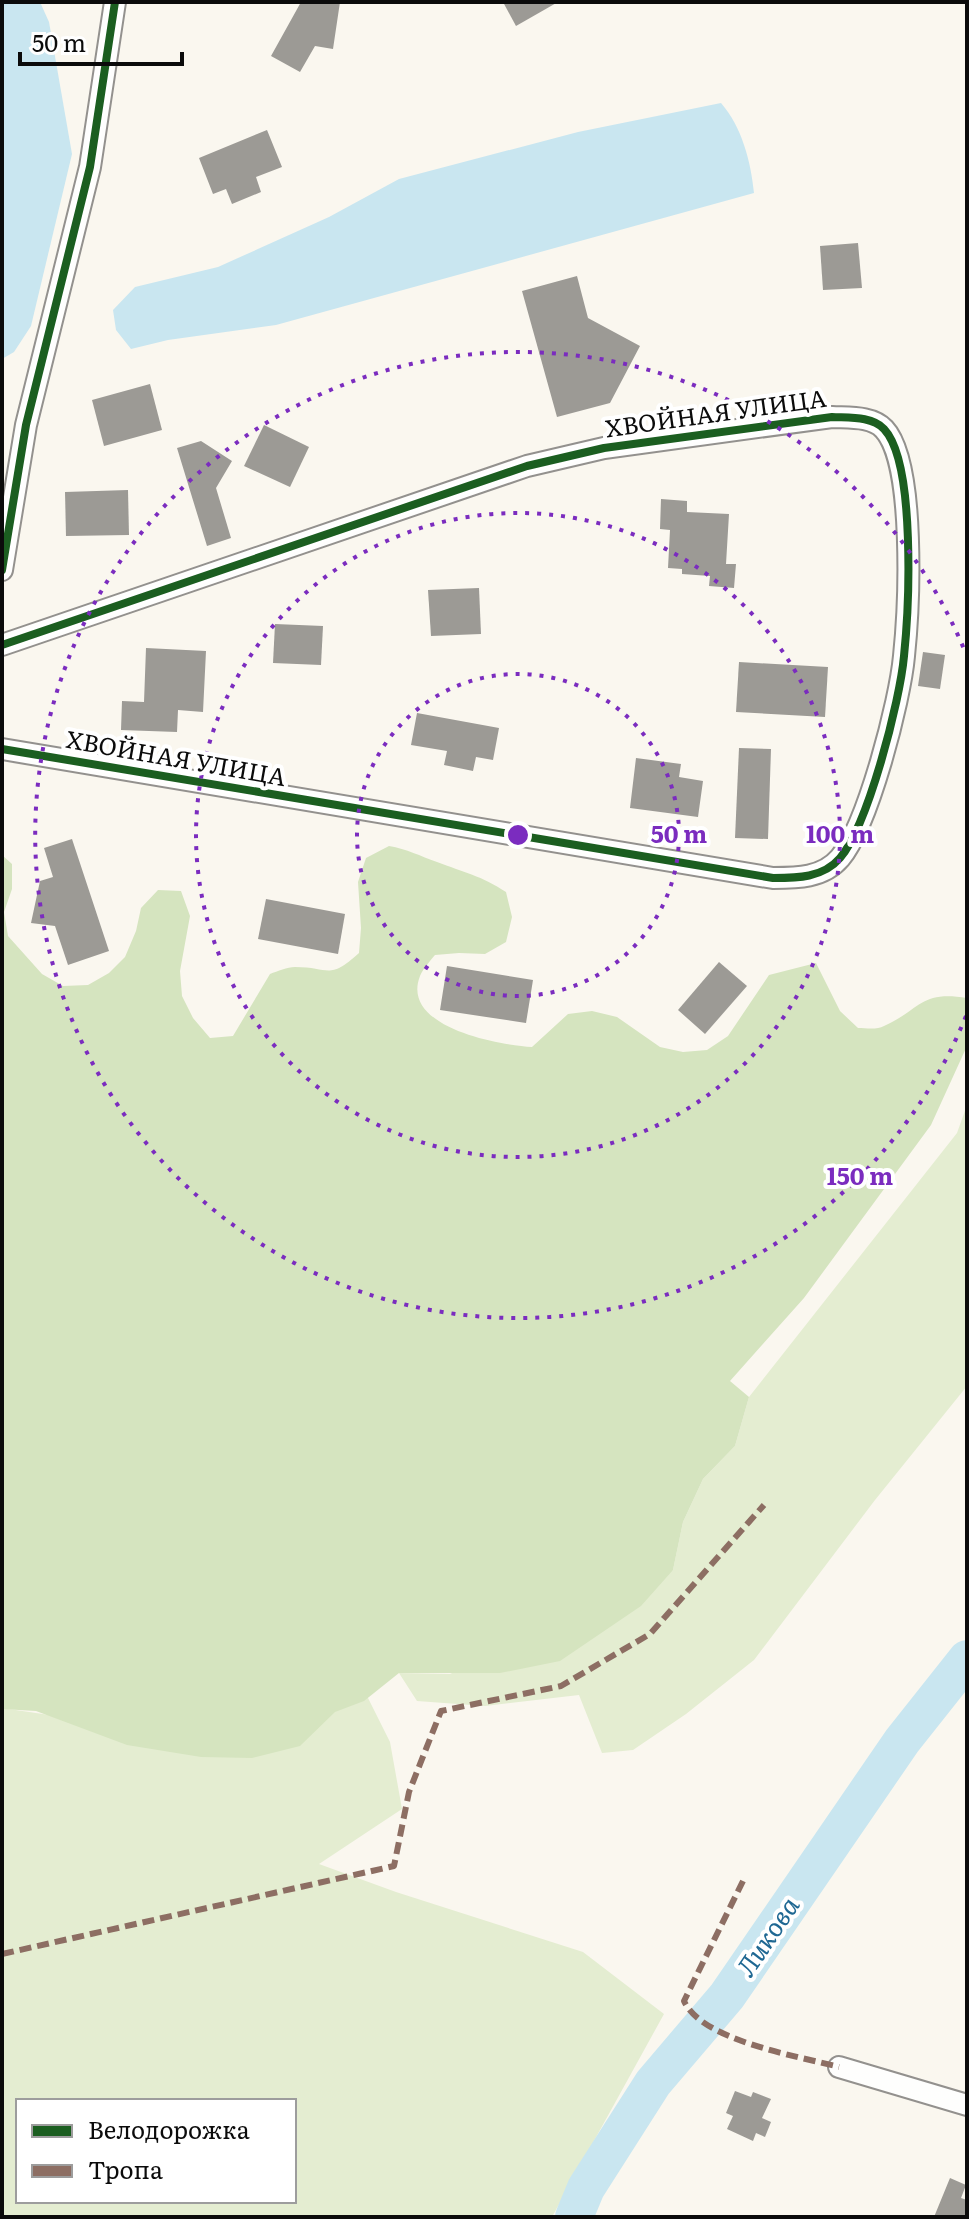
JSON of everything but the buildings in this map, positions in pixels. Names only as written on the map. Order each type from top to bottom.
[{"type":"street","points":[[2,570],[26,425],[90,167],[115,2]]},
{"type":"street","name":"ХВОЙНАЯ УЛИЦА","points":[[2,645],[527,466],[604,448],[832,417],[873,421],[883,427],[900,462],[908,578],[904,658],[883,753],[859,828],[840,859],[822,872],[800,878],[773,878],[2,749]]},
{"type":"street","points":[[839,2067],[967,2105]]},
{"type":"green space","points":[[389,846],[472,875],[506,892],[512,917],[506,942],[485,954],[435,955],[420,976],[418,994],[424,1008],[438,1020],[476,1037],[532,1047],[568,1014],[592,1011],[617,1017],[660,1047],[683,1052],[707,1050],[728,1036],[769,975],[816,963],[840,1011],[858,1028],[881,1027],[930,999],[951,996],[967,998],[967,1046],[931,1125],[804,1298],[730,1381],[749,1397],[735,1446],[703,1479],[683,1522],[673,1570],[641,1606],[560,1661],[500,1673],[399,1673],[364,1701],[335,1712],[300,1746],[252,1758],[201,1757],[127,1745],[36,1711],[2,1709],[2,855],[12,864],[12,889],[4,912],[8,936],[42,974],[63,986],[88,985],[109,973],[125,957],[141,908],[158,890],[181,891],[190,916],[180,971],[182,996],[193,1018],[210,1038],[233,1036],[270,974],[292,967],[334,970],[359,953],[358,882],[366,858]]},
{"type":"green space","points":[[967,1105],[967,1386],[875,1500],[754,1660],[686,1714],[633,1750],[602,1753],[579,1695],[485,1706],[417,1701],[399,1673],[450,1674],[673,1570],[683,1522],[703,1479],[735,1446],[749,1397],[957,1133]]},
{"type":"green space","points":[[366,1694],[390,1742],[402,1809],[319,1864],[583,1952],[664,2014],[552,2217],[2,2217],[2,1708],[246,1744]]},
{"type":"water","points":[[2,2],[40,2],[49,22],[72,154],[31,326],[14,352],[2,359]]},
{"type":"water","points":[[721,103],[735,123],[744,145],[754,193],[276,325],[168,340],[131,349],[116,330],[113,310],[135,287],[218,267],[329,217],[399,179],[578,132]]},
{"type":"waterway","name":"Ликова","points":[[574,2217],[586,2188],[653,2083],[727,1996],[902,1741],[967,1659]]},
{"type":"marked path","points":[[2,1954],[394,1866],[409,1792],[441,1711],[561,1686],[650,1634],[764,1505]]},
{"type":"marked path","points":[[743,1881],[684,2001],[694,2015],[730,2037],[839,2067]]},
{"type":"cycle path","points":[[2,570],[26,425],[90,167],[115,2]]},
{"type":"cycle path","points":[[2,645],[527,466],[604,448],[832,417],[853,418],[873,422],[884,429],[894,447],[901,472],[906,503],[908,572],[904,656],[896,702],[872,791],[851,842],[833,865],[818,873],[773,878],[2,749]]}]
